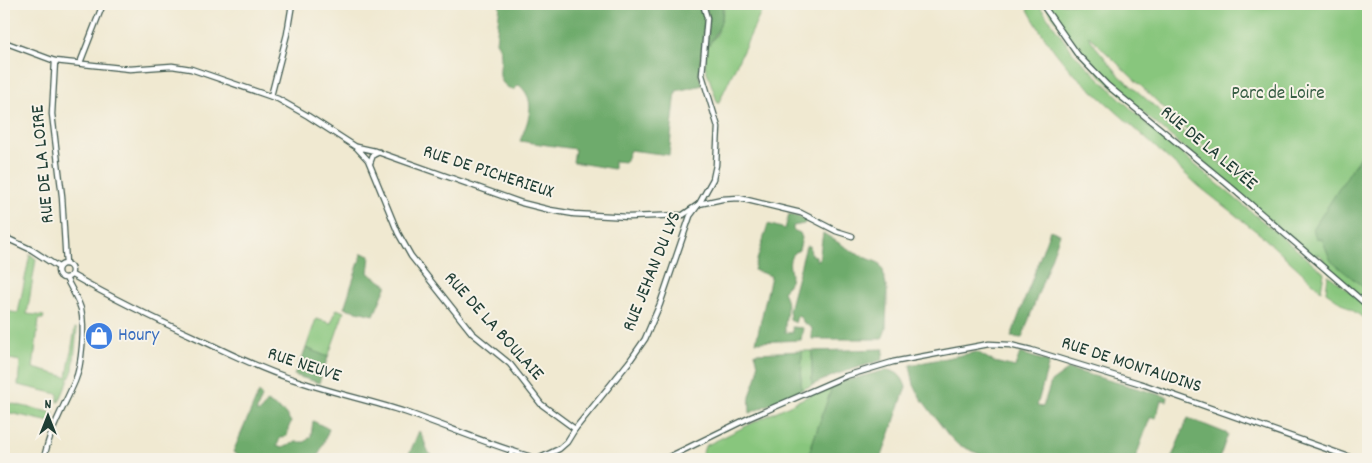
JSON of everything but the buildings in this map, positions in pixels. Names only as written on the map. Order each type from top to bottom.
[{"type":"street","points":[[80,63],[103,4]]},
{"type":"street","points":[[271,96],[287,34],[292,4]]},
{"type":"street","name":"RUE JEHAN DU LYS","points":[[538,459],[559,449],[567,442],[645,339],[660,304],[690,216],[713,179],[716,165],[718,127],[702,75],[707,18],[702,4]]},
{"type":"street","name":"RUE DE LA LEVÉE","points":[[1042,4],[1078,55],[1107,84],[1226,183],[1324,270],[1368,306]]},
{"type":"street","name":"RUE DE LA BOULAIE","points":[[4,42],[55,61],[130,68],[172,66],[191,68],[271,96],[301,111],[356,147],[370,163],[398,233],[411,256],[472,333],[510,364],[541,404],[576,429]]},
{"type":"street","name":"RUE DE LA LOIRE","points":[[55,61],[52,114],[62,196],[66,264]]},
{"type":"street","name":"RUE DE PICHERIEUX","points":[[356,147],[379,152],[522,203],[574,214],[629,217],[683,215],[699,204],[722,199],[739,198],[801,213],[836,231],[852,236]]},
{"type":"street","points":[[370,163],[373,155],[379,152]]},
{"type":"street","points":[[4,237],[32,250],[58,267],[60,275],[66,278],[80,307],[82,341],[76,379],[57,419],[44,459]]},
{"type":"street","points":[[58,267],[66,264],[70,266],[72,275],[66,278]]},
{"type":"street","name":"RUE NEUVE","points":[[72,275],[178,330],[266,370],[292,380],[418,417],[512,452],[538,459]]},
{"type":"street","name":"RUE DE MONTAUDINS","points":[[665,459],[748,418],[846,376],[893,362],[988,344],[1020,347],[1145,385],[1355,459]]},
{"type":"street","points":[[508,459],[512,452]]},
{"type":"green space","points":[[500,4],[701,4],[705,19],[699,76],[703,85],[676,91],[669,155],[630,150],[625,162],[614,161],[614,169],[573,162],[575,149],[520,141],[528,119],[530,104],[525,91],[519,85],[513,90],[505,86],[501,80],[501,56],[496,42]]},
{"type":"green space","points":[[705,4],[722,4],[723,10],[719,27],[707,47],[709,19]]},
{"type":"green space","points":[[722,4],[765,4],[718,104],[705,66],[707,47],[717,34],[724,10]]},
{"type":"green space","points":[[1025,4],[1038,4],[1074,54],[1152,129],[1324,273],[1321,290],[1261,235],[1201,188],[1072,72],[1046,40]]},
{"type":"green space","name":"Parc de Loire","points":[[1044,4],[1368,4],[1368,303],[1326,268],[1322,257],[1317,253],[1320,263],[1108,83],[1080,55]],"holes":[[[1089,36],[1241,182],[1121,77]]]},
{"type":"green space","points":[[1368,149],[1368,291],[1331,261],[1322,239],[1316,238],[1313,229],[1364,150]]},
{"type":"green space","points":[[789,214],[807,219],[804,224],[793,226],[793,230],[800,233],[802,238],[799,250],[791,258],[791,277],[783,292],[787,302],[785,332],[793,333],[792,327],[803,328],[801,340],[756,342],[771,276],[754,270],[768,224],[785,229]]},
{"type":"green space","points":[[1050,230],[1060,234],[1022,338],[1011,337]]},
{"type":"green space","points":[[823,233],[855,253],[879,263],[883,270],[887,300],[886,329],[882,339],[812,339],[812,328],[804,323],[800,317],[797,316],[795,323],[790,319],[789,310],[806,246],[810,246],[811,255],[816,256],[816,260],[819,260]]},
{"type":"green space","points":[[362,253],[370,256],[368,273],[387,285],[374,315],[344,308]]},
{"type":"green space","points":[[30,254],[36,259],[27,314],[44,316],[43,319],[39,319],[33,368],[67,377],[75,328],[77,329],[73,370],[59,402],[58,394],[18,385],[20,361],[4,358],[5,311],[18,313]]},
{"type":"green space","points":[[1328,275],[1368,305],[1368,321],[1326,292]]},
{"type":"green space","points":[[337,309],[344,312],[328,357],[306,348],[316,319],[331,323]]},
{"type":"green space","points":[[306,348],[328,357],[319,383],[294,375]]},
{"type":"green space","points":[[884,349],[882,360],[837,374],[812,385],[812,351]]},
{"type":"green space","points":[[802,351],[812,351],[812,385],[801,390]]},
{"type":"green space","points":[[802,351],[801,390],[750,413],[750,397],[758,371],[755,353]]},
{"type":"green space","points":[[977,352],[994,362],[1015,367],[1020,353],[1049,362],[1037,406],[1043,407],[1051,382],[1069,369],[1168,397],[1167,401],[1161,400],[1156,418],[1150,418],[1135,459],[990,459],[957,444],[949,436],[920,397],[914,385],[910,365]]},
{"type":"green space","points":[[887,370],[899,375],[906,387],[881,459],[807,459],[833,384]]},
{"type":"green space","points":[[833,384],[807,459],[701,459],[705,446]]},
{"type":"green space","points":[[259,392],[262,397],[256,412],[260,412],[267,402],[285,413],[291,422],[287,436],[280,438],[277,446],[282,448],[296,442],[305,442],[311,436],[313,421],[329,429],[317,459],[246,459],[233,452]]},
{"type":"green space","points":[[4,402],[54,413],[50,422],[6,412],[4,411]]},
{"type":"green space","points":[[1188,418],[1228,434],[1219,459],[1171,459]]},
{"type":"green space","points":[[419,431],[427,449],[435,459],[407,459]]},
{"type":"place","name":"Houry","points":[[99,336]]}]
